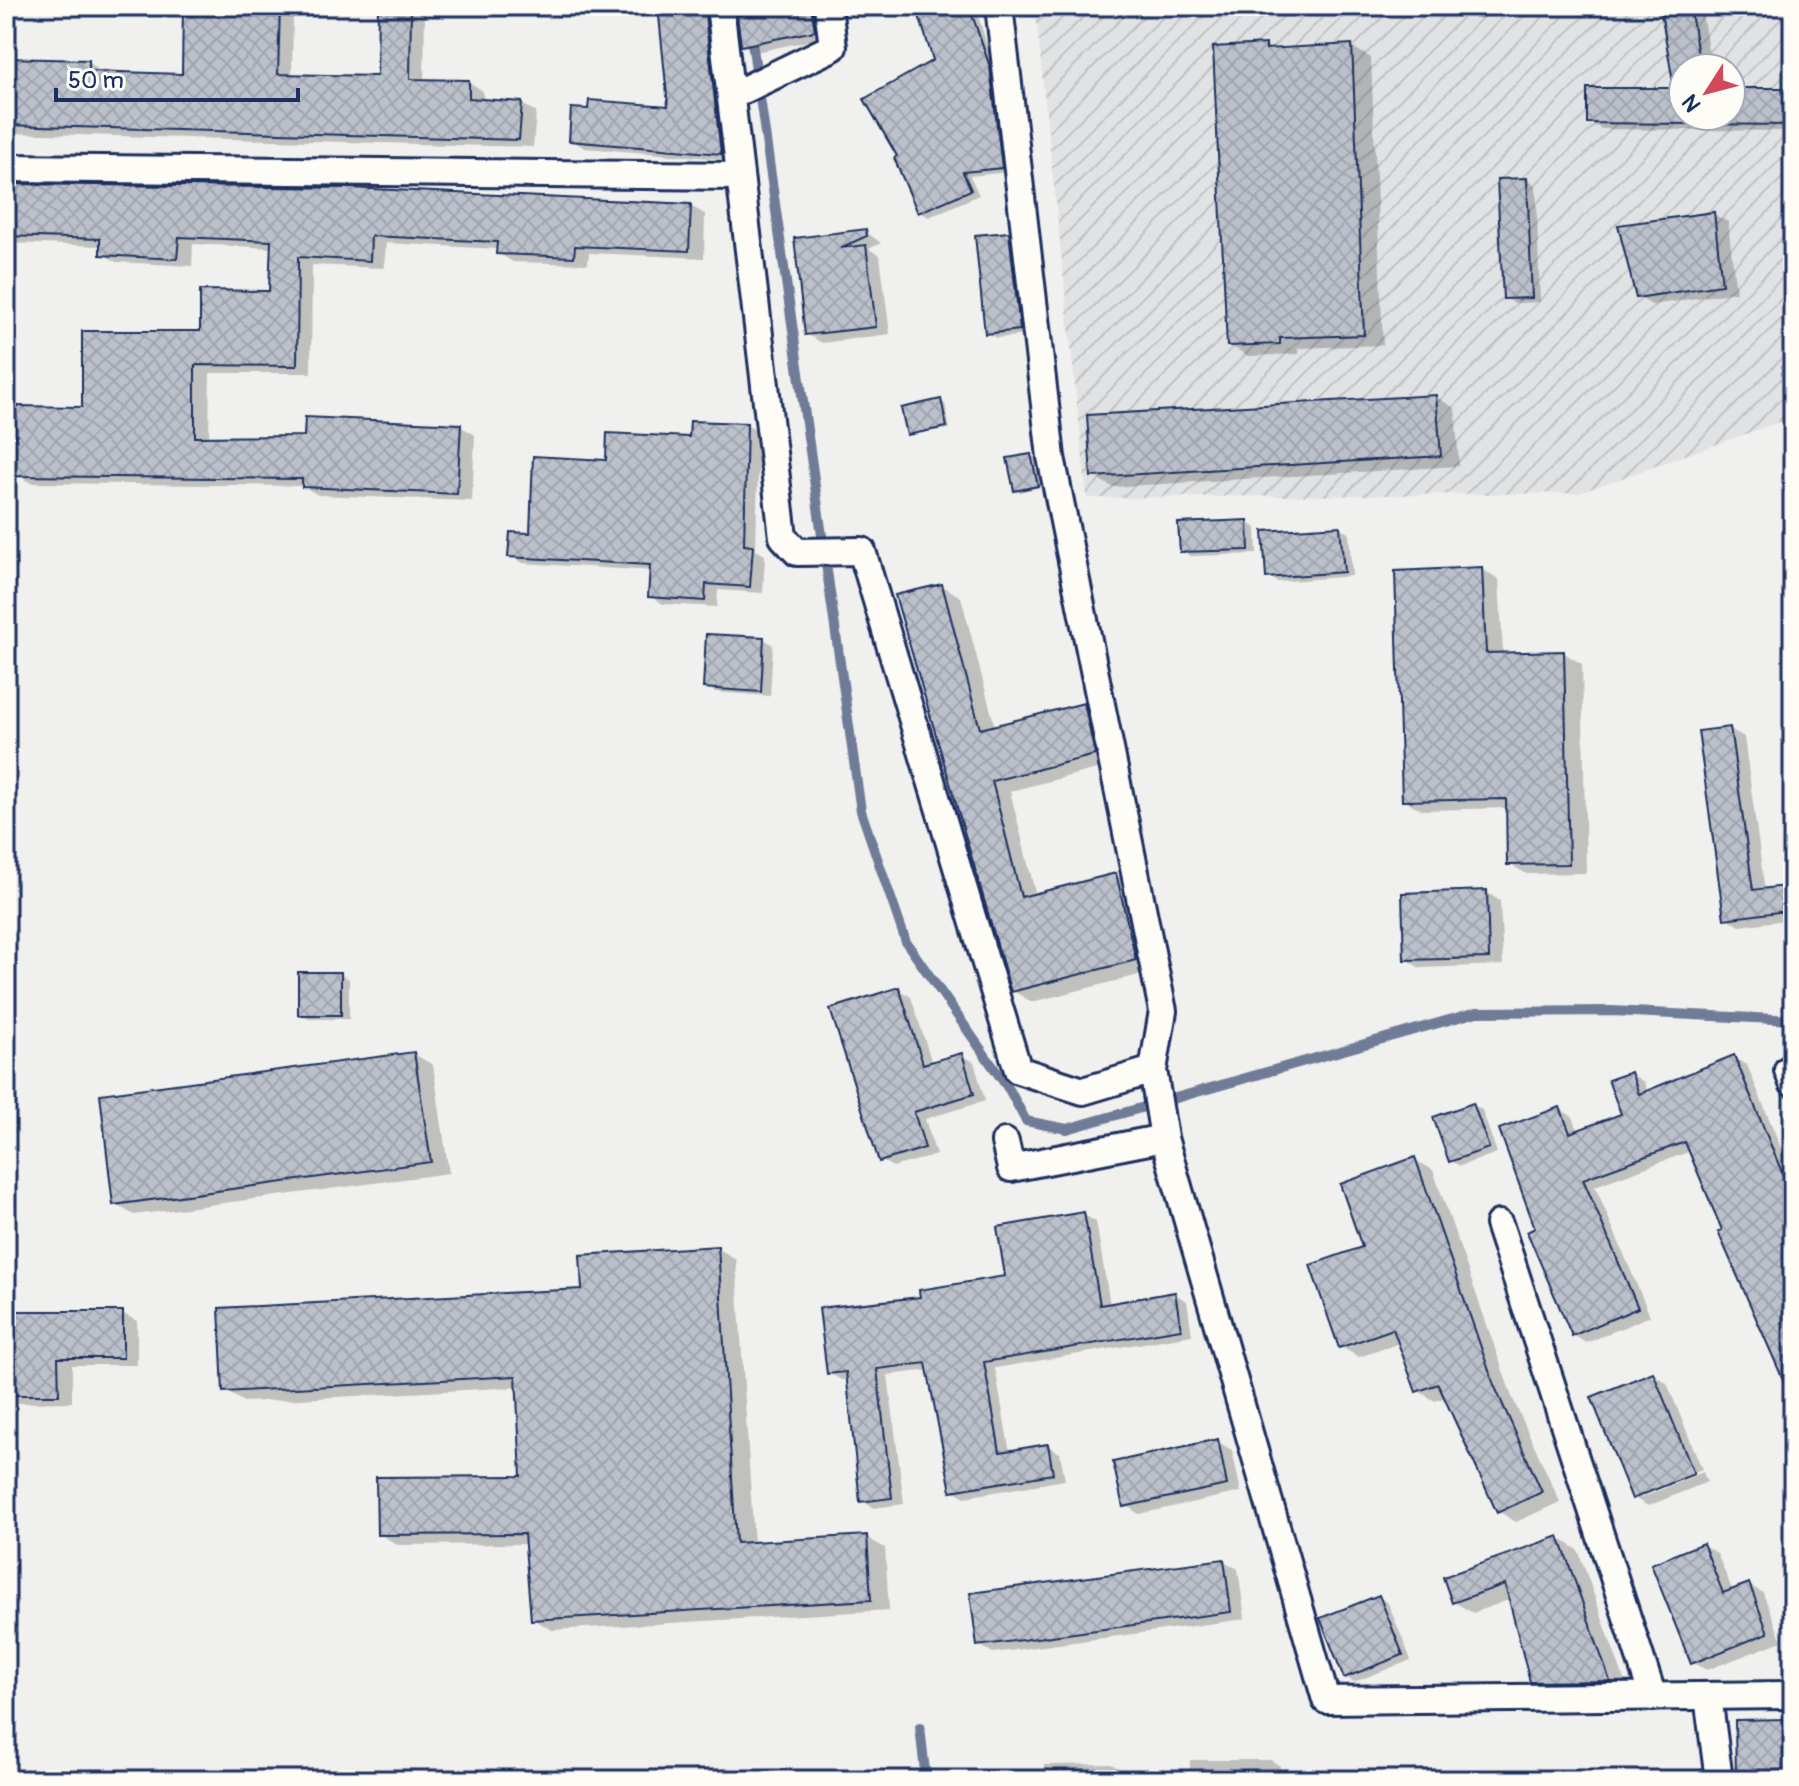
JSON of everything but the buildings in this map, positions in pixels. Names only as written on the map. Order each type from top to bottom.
[{"type":"street","points":[[720,6],[738,92],[739,176],[783,537],[797,552],[862,551],[1018,1070],[1083,1091],[1153,1070]]},
{"type":"street","points":[[738,92],[833,47],[828,6]]},
{"type":"street","points":[[999,6],[1051,457],[1163,1011],[1153,1070],[1164,1138],[1326,1700],[1793,1695]]},
{"type":"street","points":[[6,168],[739,176]]},
{"type":"street","points":[[1005,1142],[1011,1168],[1164,1138]]},
{"type":"street","points":[[1499,1224],[1653,1697]]},
{"type":"street","points":[[1708,1696],[1719,1780]]},
{"type":"shaded area","points":[[1035,6],[1793,6],[1793,417],[1579,493],[1087,498]]},
{"type":"waterway","points":[[747,6],[861,811],[906,942],[1010,1091],[1026,1121],[1067,1129],[1477,1012],[1612,1011],[1793,1020]]},
{"type":"waterway","points":[[920,1727],[926,1780]]}]
